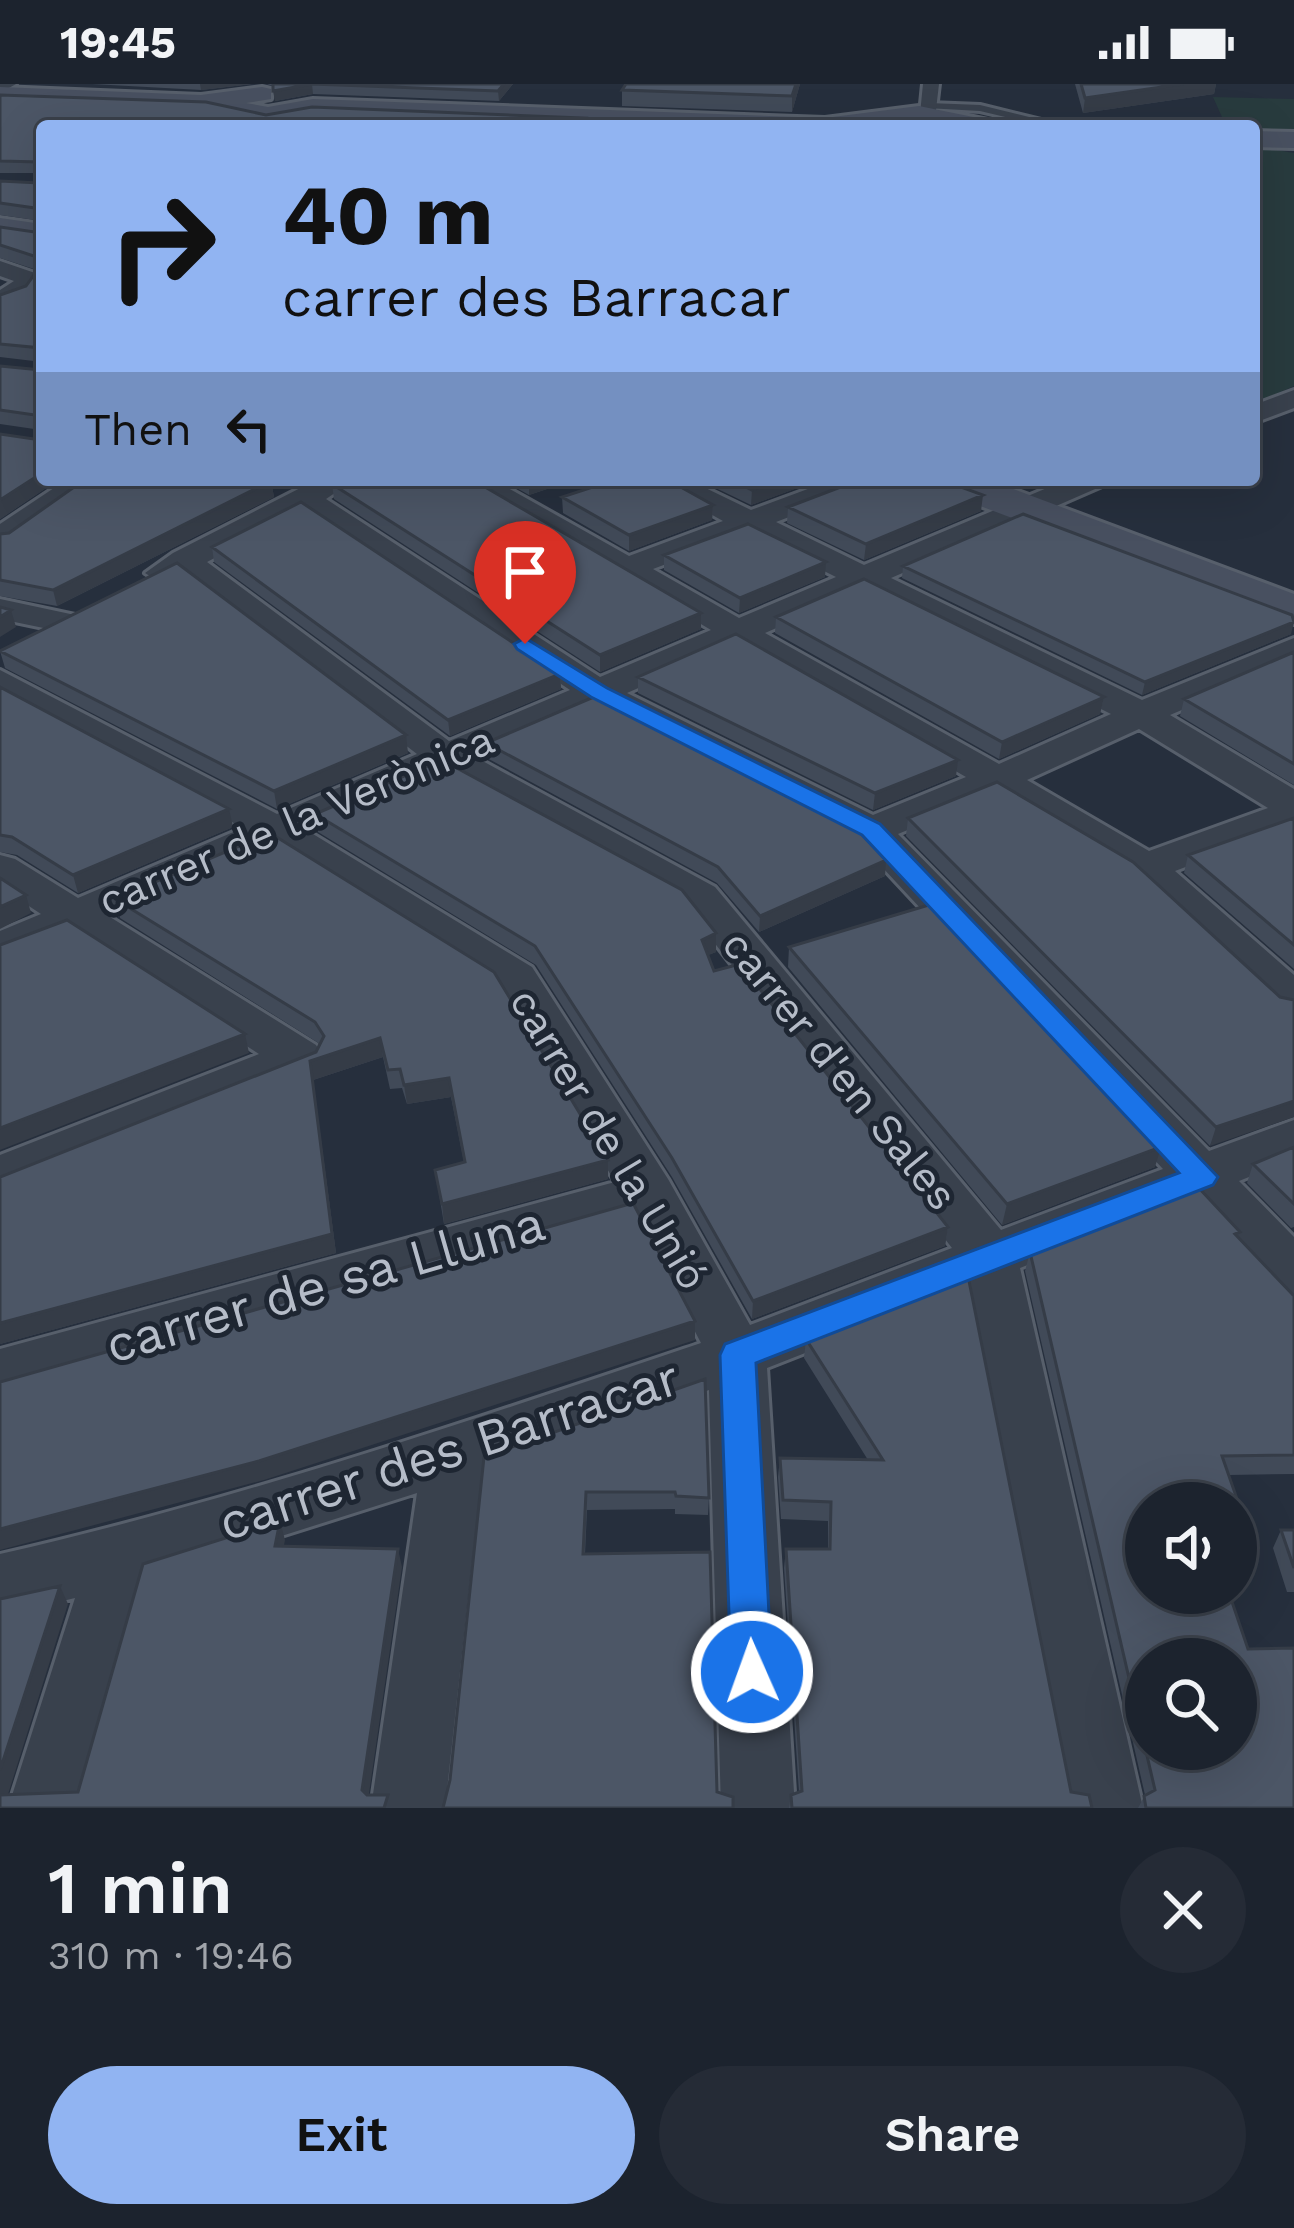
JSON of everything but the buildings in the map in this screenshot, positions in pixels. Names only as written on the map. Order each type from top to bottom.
[{"type":"main road","points":[[0,93],[214,106],[294,101],[758,120]]},
{"type":"main road","points":[[252,120],[294,101]]},
{"type":"main road","points":[[877,120],[929,110],[961,120]]},
{"type":"main road","points":[[1260,136],[1294,137]]},
{"type":"main road","points":[[1003,486],[1047,491],[1294,582]]},
{"type":"main road","points":[[1047,491],[1294,610]]},
{"type":"street","points":[[0,93],[8,84]]},
{"type":"street","points":[[929,110],[931,84]]},
{"type":"street","points":[[294,101],[570,120]]},
{"type":"street","points":[[4,297],[27,284],[27,278],[0,266],[27,224]]},
{"type":"street","points":[[4,297],[36,302]]},
{"type":"street","points":[[0,538],[77,486]]},
{"type":"street","points":[[482,486],[1146,867],[1294,1001]]},
{"type":"street","points":[[677,486],[1141,714],[1294,809]]},
{"type":"street","points":[[627,568],[843,486]]},
{"type":"street","points":[[124,591],[309,488],[599,692],[871,830],[1294,1273]]},
{"type":"street","name":"carrer de la Verònica","points":[[0,949],[863,578],[1047,491]]},
{"type":"street","points":[[526,512],[562,499]]},
{"type":"street","name":"carrer d'en Sales","points":[[184,560],[444,756],[700,896],[989,1255],[1106,1808]]},
{"type":"street","points":[[0,609],[73,617],[21,643]]},
{"type":"street","points":[[871,830],[1294,649]]},
{"type":"street","name":"carrer de la Unió","points":[[0,681],[275,829],[516,978],[649,1193],[737,1355]]},
{"type":"street","points":[[1146,867],[1294,809]]},
{"type":"street","points":[[0,868],[299,1057],[0,1176]]},
{"type":"street","name":"carrer des Barracar","points":[[0,1585],[120,1557],[453,1454],[737,1355],[1294,1139]]},
{"type":"street","name":"carrer de sa Lluna","points":[[0,1374],[649,1193]]},
{"type":"street","points":[[737,1355],[758,1808]]},
{"type":"street","points":[[408,1808],[453,1454]]},
{"type":"street","points":[[45,1808],[120,1557]]},
{"type":"lane","points":[[929,110],[980,108],[1030,120]]},
{"type":"shaded area","points":[[1213,97],[1294,99],[1294,131],[1260,128],[1260,120],[1223,120]]},
{"type":"shaded area","points":[[1260,147],[1294,153],[1294,386],[1260,401]]},
{"type":"route","points":[[525,644],[599,692],[871,830],[1202,1177],[737,1355],[752,1672]]}]
